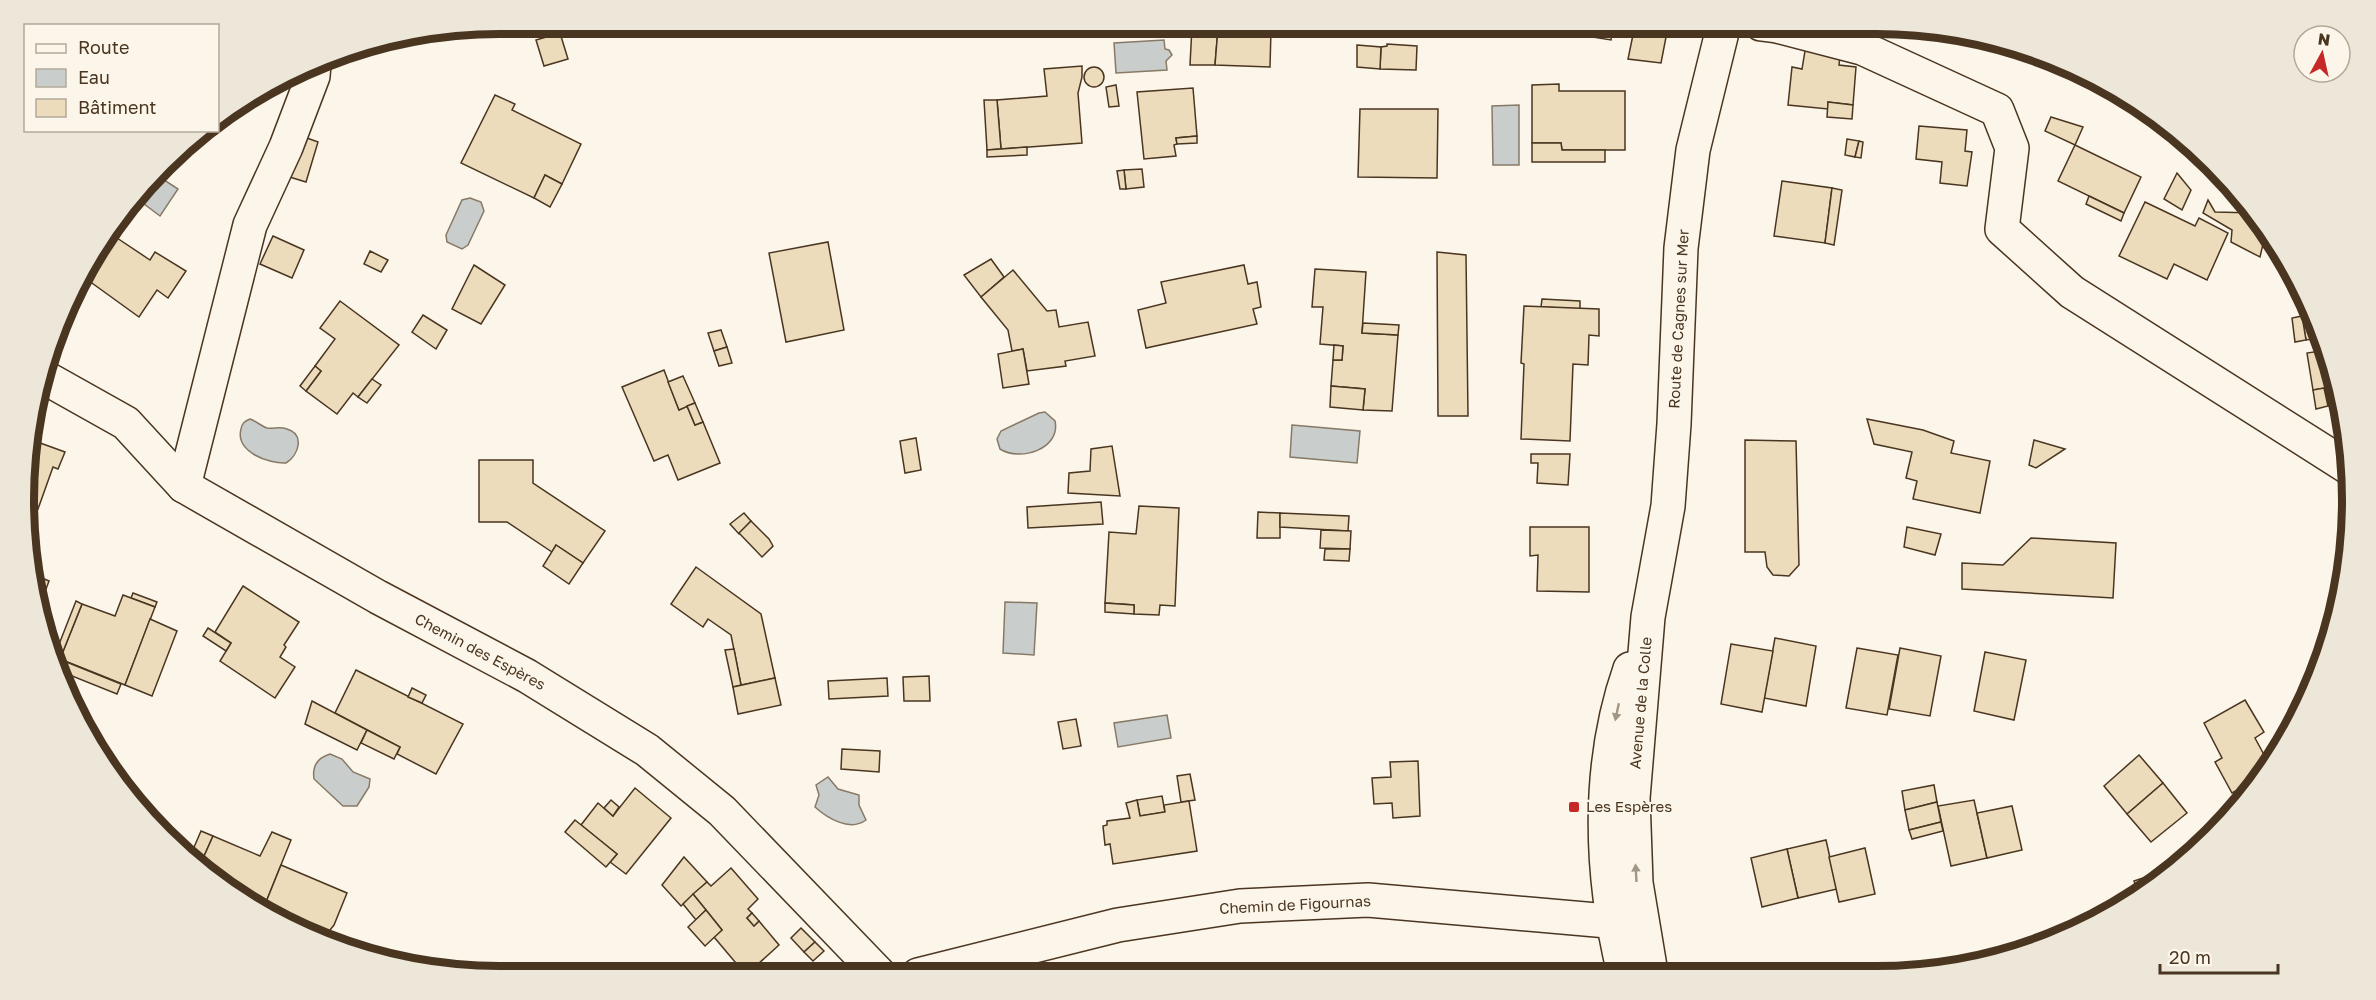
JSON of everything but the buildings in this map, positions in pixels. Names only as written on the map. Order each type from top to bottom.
[{"type":"street","name":"Route de Cagnes sur Mer","points":[[1648,616],[1668,506],[1674,424],[1681,248],[1693,150],[1722,34]]},
{"type":"street","points":[[1803,34],[1862,48],[1997,110],[2012,148],[2002,229],[2072,292],[2340,462]]},
{"type":"street","points":[[184,486],[250,225],[286,147],[313,74]]},
{"type":"street","name":"Chemin des Espères","points":[[50,380],[126,423],[184,486],[378,597],[527,676],[647,750],[722,811],[871,966]]},
{"type":"street","name":"Avenue de la Colle","points":[[1625,966],[1628,923],[1636,883],[1633,798],[1648,616]]},
{"type":"street","name":"Chemin de Figournas","points":[[954,966],[1118,925],[1240,906],[1368,900],[1628,923]]},
{"type":"street","name":"Avenue de la Colle","points":[[1628,923],[1648,966]]},
{"type":"water","points":[[1164,40],[1165,49],[1169,50],[1172,55],[1166,61],[1167,70],[1116,73],[1114,43]]},
{"type":"water","points":[[1519,105],[1519,165],[1493,165],[1492,106]]},
{"type":"water","points":[[163,179],[178,189],[160,216],[142,203]]},
{"type":"water","points":[[470,198],[481,202],[484,211],[468,245],[462,249],[447,242],[446,235],[462,200]]},
{"type":"water","points":[[1045,412],[1055,421],[1055,431],[1046,446],[1018,454],[1000,449],[997,439],[1001,431]]},
{"type":"water","points":[[250,419],[267,428],[282,428],[293,432],[298,445],[291,459],[286,463],[279,463],[263,459],[248,450],[243,444],[241,429],[244,422]]},
{"type":"water","points":[[1292,425],[1360,431],[1357,463],[1290,457]]},
{"type":"water","points":[[1005,602],[1037,603],[1034,655],[1003,653]]},
{"type":"water","points":[[1167,715],[1171,738],[1118,747],[1114,723]]},
{"type":"water","points":[[330,754],[342,759],[353,772],[370,779],[369,787],[357,806],[343,806],[314,779],[316,763]]},
{"type":"water","points":[[828,777],[838,789],[859,795],[859,805],[866,820],[853,825],[846,824],[832,819],[815,807],[819,795],[816,785]]},
{"type":"place","name":"Les Espères","points":[[1574,807]]}]
